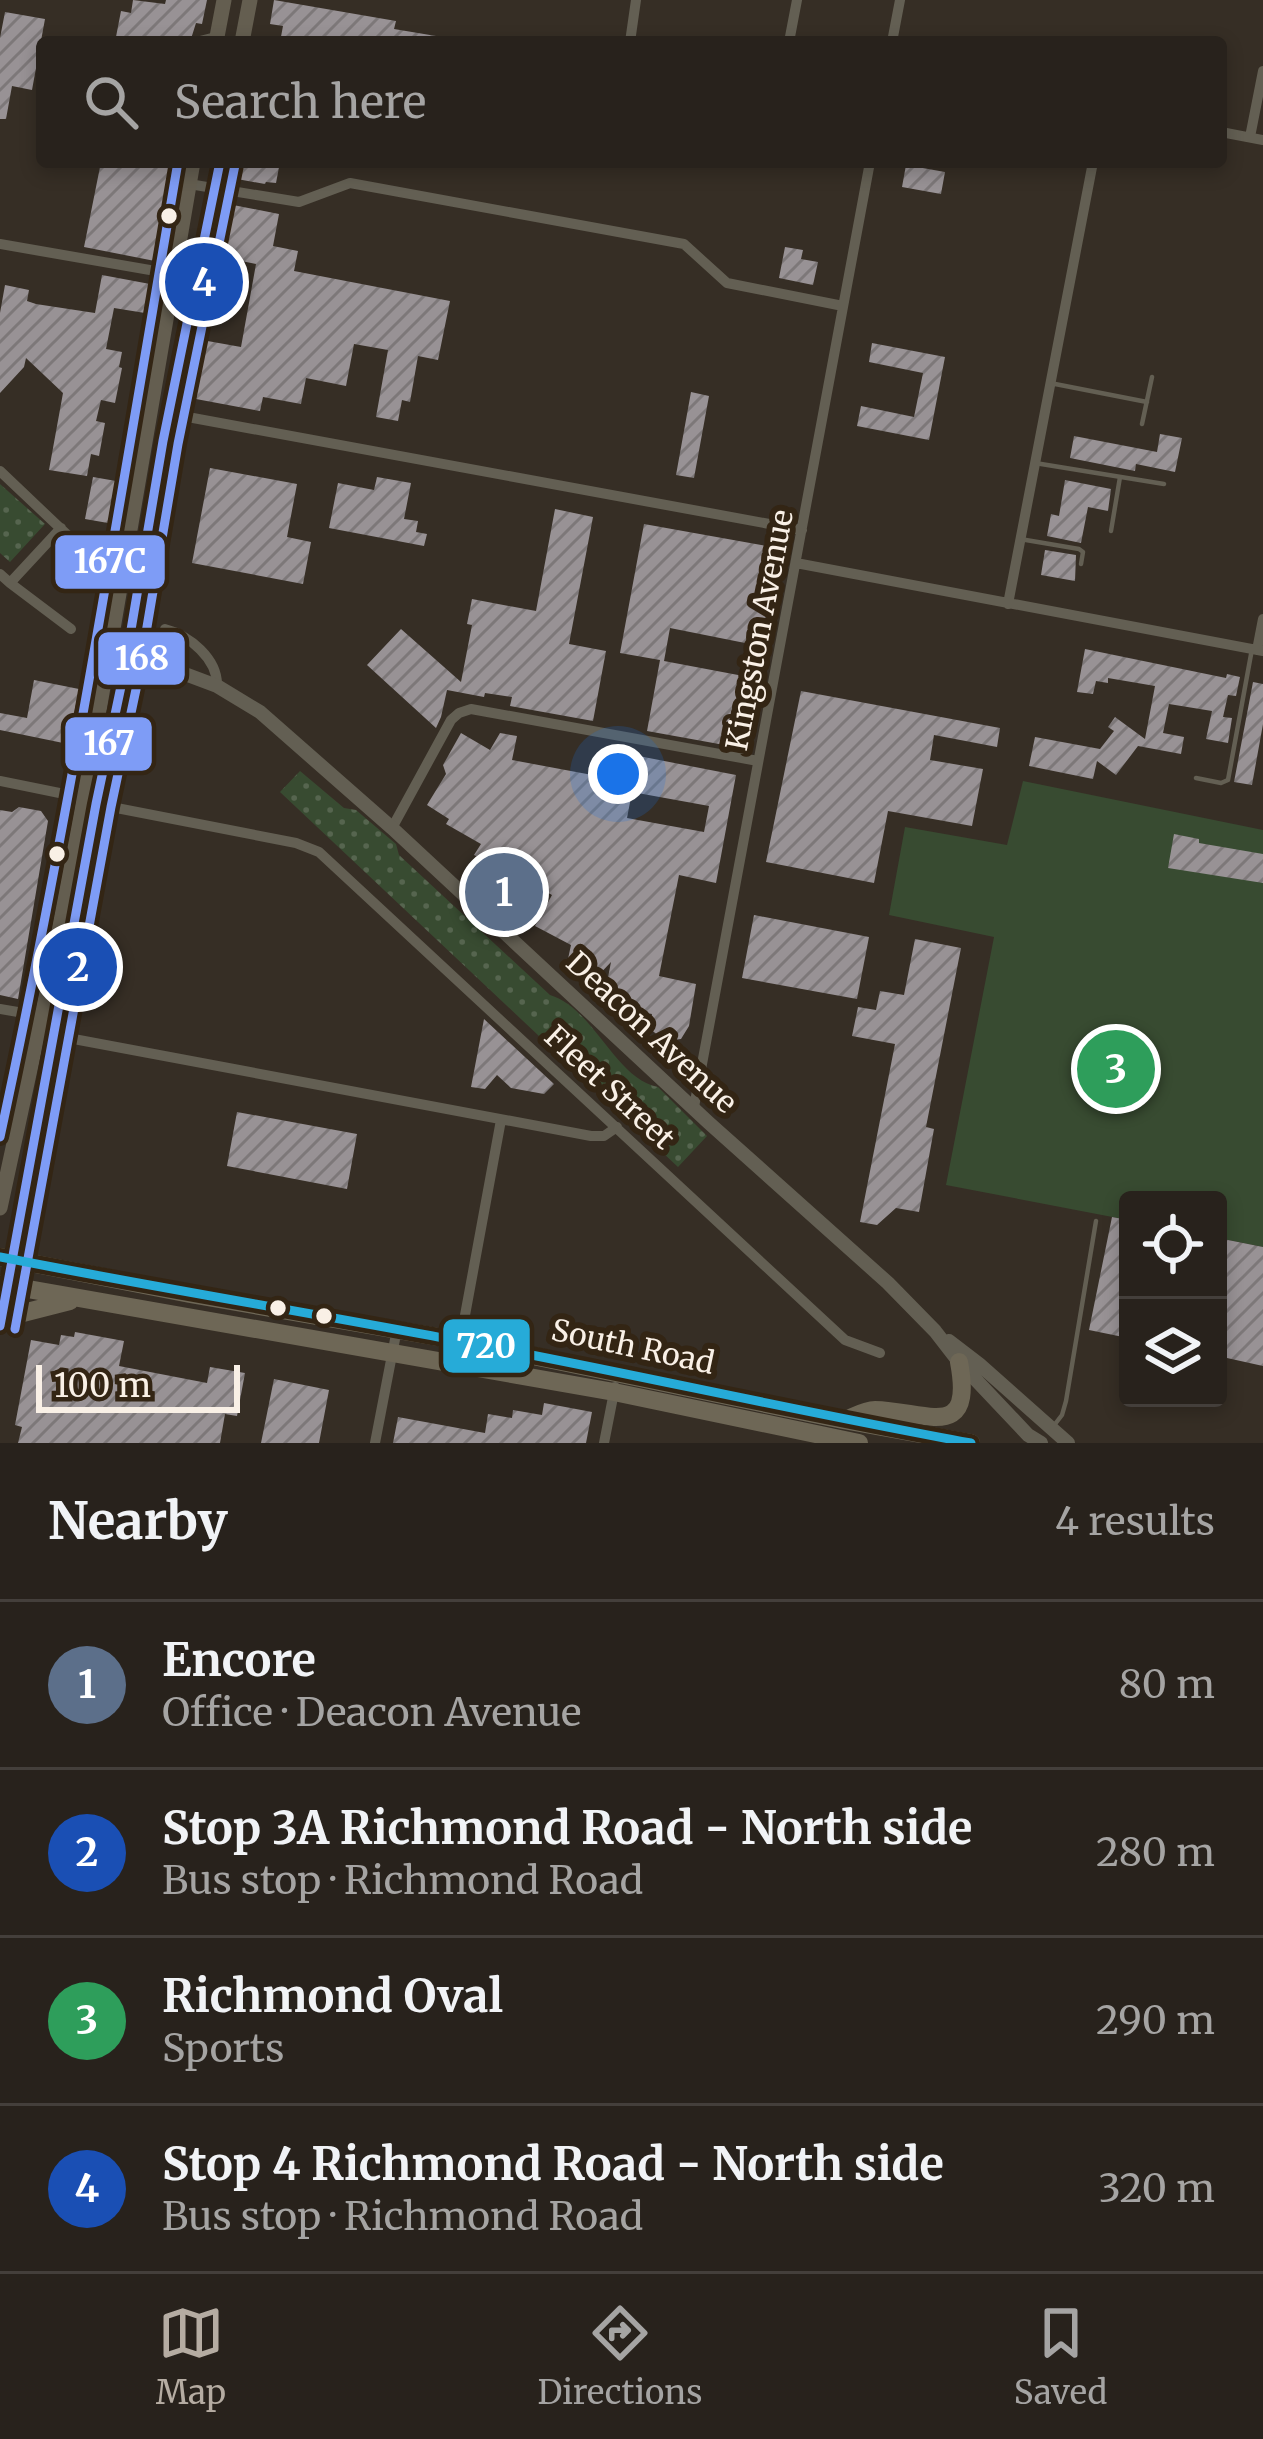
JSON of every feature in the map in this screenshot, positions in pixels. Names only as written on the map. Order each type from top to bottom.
[{"type":"highway","name":"South Road","points":[[6,1258],[461,1341],[859,1443]]},
{"type":"highway","name":"South Road","points":[[4,1285],[456,1366],[616,1382],[971,1443]]},
{"type":"highway","points":[[0,1324],[80,1298]]},
{"type":"highway","points":[[844,1420],[872,1409],[937,1422],[948,1419],[962,1399],[959,1362]]},
{"type":"main road","points":[[217,36],[224,0]]},
{"type":"main road","points":[[243,36],[250,0]]},
{"type":"main road","points":[[0,1324],[6,1258],[90,801],[108,656],[192,168]]},
{"type":"main road","points":[[90,801],[126,660],[219,168]]},
{"type":"main road","points":[[0,1208],[48,1026]]},
{"type":"street","points":[[631,36],[637,0]]},
{"type":"street","points":[[790,36],[797,0]]},
{"type":"street","points":[[893,36],[900,0]]},
{"type":"street","points":[[1227,133],[1257,138],[1263,70]]},
{"type":"street","name":"Kingston Avenue","points":[[694,1107],[868,168]]},
{"type":"street","points":[[1008,604],[1092,168]]},
{"type":"street","points":[[189,184],[299,202],[350,183],[684,244],[728,283],[843,306]]},
{"type":"street","points":[[0,244],[196,278]]},
{"type":"street","points":[[151,411],[802,530]]},
{"type":"street","points":[[0,472],[98,564],[140,577]]},
{"type":"street","points":[[61,528],[5,578],[71,629]]},
{"type":"street","points":[[796,563],[1257,650],[1263,619]]},
{"type":"street","name":"Deacon Avenue","points":[[164,629],[182,633],[215,667],[217,686]]},
{"type":"street","name":"Deacon Avenue","points":[[108,656],[177,671],[217,686],[260,712],[888,1283],[1028,1435],[1041,1443]]},
{"type":"street","points":[[392,828],[451,720],[471,710],[758,761]]},
{"type":"street","points":[[0,781],[90,801]]},
{"type":"street","name":"Fleet Street","points":[[90,801],[312,848],[845,1340],[880,1353]]},
{"type":"street","points":[[0,1009],[48,1026],[501,1120],[593,1137],[617,1127]]},
{"type":"street","points":[[456,1366],[501,1120]]},
{"type":"street","points":[[375,1443],[398,1330]]},
{"type":"street","name":"Deacon Avenue","points":[[935,1331],[1068,1443]]},
{"type":"street","points":[[604,1443],[616,1382]]},
{"type":"lane","points":[[1142,424],[1152,377]]},
{"type":"lane","points":[[1051,382],[1147,402]]},
{"type":"lane","points":[[1035,463],[1163,484]]},
{"type":"lane","points":[[1111,531],[1120,477]]},
{"type":"lane","points":[[1020,539],[1079,549],[1082,564]]},
{"type":"lane","points":[[1196,778],[1228,780],[1257,650]]},
{"type":"lane","points":[[1052,1428],[1066,1401],[1096,1221]]},
{"type":"green space","points":[[0,484],[45,524],[10,562],[0,553]]},
{"type":"green space","points":[[300,771],[396,844],[399,855],[550,995],[579,1014],[629,1071],[658,1087],[707,1136],[678,1167],[280,792]]},
{"type":"green space","points":[[1023,781],[1263,830],[1263,1247],[1227,1240],[1227,1191],[1119,1191],[1119,1218],[946,1185],[994,937],[889,915],[905,827],[1007,845]]},
{"type":"building","points":[[133,0],[165,4],[166,0],[207,0],[202,24],[196,23],[192,36],[116,36],[121,11],[131,13]]},
{"type":"building","points":[[274,0],[396,21],[394,29],[436,36],[281,36],[283,26],[270,24]]},
{"type":"building","points":[[5,12],[45,19],[42,36],[36,36],[32,90],[12,86],[6,119],[0,119],[0,38]]},
{"type":"building","points":[[100,168],[179,168],[160,262],[84,247]]},
{"type":"building","points":[[239,168],[279,168],[276,183],[237,179]]},
{"type":"building","points":[[905,168],[945,172],[941,194],[902,187]]},
{"type":"building","points":[[233,205],[279,214],[273,246],[298,251],[294,271],[450,301],[438,360],[418,356],[410,402],[402,400],[398,421],[376,417],[388,350],[354,344],[346,386],[306,378],[301,404],[263,397],[260,411],[196,399],[197,394],[192,393],[202,340],[241,347],[256,264],[222,257]]},
{"type":"building","points":[[785,247],[803,250],[801,259],[818,262],[813,285],[779,278]]},
{"type":"building","points":[[102,275],[150,284],[145,313],[114,308],[106,349],[122,352],[122,368],[115,403],[101,400],[96,421],[105,423],[99,456],[91,454],[87,476],[49,470],[63,393],[26,358],[24,367],[0,393],[0,313],[5,285],[29,290],[27,301],[36,304],[95,313]]},
{"type":"building","points":[[872,343],[945,357],[929,440],[857,426],[861,406],[914,417],[923,373],[869,362]]},
{"type":"building","points":[[691,392],[709,396],[694,478],[676,475]]},
{"type":"building","points":[[1160,434],[1182,438],[1175,472],[1136,464],[1135,471],[1070,458],[1074,436],[1157,452]]},
{"type":"building","points":[[210,468],[297,484],[287,537],[311,542],[303,584],[192,563]]},
{"type":"building","points":[[93,477],[116,481],[108,523],[85,519]]},
{"type":"building","points":[[377,477],[411,483],[404,519],[418,521],[416,532],[427,534],[424,546],[329,528],[338,483],[374,490]]},
{"type":"building","points":[[1065,480],[1111,489],[1108,511],[1088,507],[1081,543],[1047,536],[1051,514],[1059,516]]},
{"type":"building","points":[[555,509],[593,517],[569,644],[606,651],[593,721],[510,706],[512,697],[447,690],[436,728],[367,665],[401,629],[461,682],[472,599],[536,611]]},
{"type":"building","points":[[644,524],[772,547],[777,557],[760,646],[670,628],[664,661],[754,678],[741,748],[647,731],[660,660],[620,653]]},
{"type":"building","points":[[1045,550],[1076,555],[1075,581],[1041,575]]},
{"type":"building","points":[[1085,649],[1240,677],[1236,696],[1228,695],[1223,717],[1232,718],[1228,743],[1206,739],[1212,711],[1169,704],[1163,733],[1184,737],[1181,754],[1138,746],[1116,775],[1097,761],[1093,779],[1029,766],[1035,737],[1100,749],[1114,731],[1108,727],[1115,717],[1145,739],[1155,686],[1108,678],[1108,683],[1096,681],[1093,694],[1077,692]]},
{"type":"building","points":[[34,680],[79,689],[68,744],[0,730],[0,713],[27,718]]},
{"type":"building","points":[[1253,682],[1263,684],[1263,724],[1252,785],[1234,782]]},
{"type":"building","points":[[801,691],[1000,728],[997,747],[934,735],[930,760],[983,769],[972,826],[888,811],[874,883],[766,862]]},
{"type":"building","points":[[461,733],[490,750],[500,733],[517,736],[512,760],[603,777],[608,750],[736,775],[716,883],[679,875],[659,976],[696,984],[689,1026],[681,1039],[665,1041],[649,1028],[652,1014],[620,1008],[605,993],[611,962],[593,981],[568,959],[571,945],[535,926],[552,895],[525,880],[515,898],[488,882],[497,867],[474,855],[481,844],[446,824],[449,819],[427,805],[446,774],[443,765]],"holes":[[[632,792],[709,806],[704,832],[627,818]]]},
{"type":"building","points":[[19,807],[41,811],[48,821],[18,999],[0,995],[0,810],[12,812]]},
{"type":"building","points":[[1174,834],[1263,854],[1263,883],[1168,868]]},
{"type":"building","points":[[754,915],[869,937],[857,999],[742,978]]},
{"type":"building","points":[[915,939],[961,948],[926,1127],[934,1129],[919,1212],[896,1208],[877,1225],[860,1222],[895,1044],[852,1036],[858,1007],[876,1010],[880,991],[904,995]]},
{"type":"building","points":[[484,1019],[554,1084],[544,1094],[511,1088],[497,1075],[485,1089],[471,1087]]},
{"type":"building","points":[[237,1112],[357,1134],[347,1189],[227,1166]]},
{"type":"building","points":[[1112,1217],[1119,1218],[1119,1336],[1089,1330]]},
{"type":"building","points":[[1227,1240],[1263,1247],[1263,1366],[1227,1358]]},
{"type":"building","points":[[75,1332],[124,1341],[119,1366],[207,1383],[210,1367],[245,1373],[237,1416],[225,1414],[220,1443],[18,1443],[22,1427],[15,1425],[31,1340],[59,1345],[61,1335],[74,1337]]},
{"type":"building","points":[[274,1379],[329,1390],[319,1443],[261,1443]]},
{"type":"building","points":[[544,1403],[592,1412],[586,1443],[393,1443],[398,1417],[485,1433],[488,1414],[512,1418],[513,1410],[542,1415]]},
{"type":"transit line","name":"167C","points":[[0,1137],[72,773],[177,168]]},
{"type":"transit line","name":"167","points":[[0,1326],[163,441],[219,168]]},
{"type":"transit line","name":"168","points":[[15,1329],[178,444],[234,168]]},
{"type":"transit line","name":"720","points":[[0,1257],[459,1341],[971,1443]]},
{"type":"place","name":"Stop 4 Richmond Road - North side","points":[[204,282]]},
{"type":"place","name":"Encore","points":[[504,892]]},
{"type":"place","name":"Stop 3A Richmond Road - North side","points":[[78,967]]},
{"type":"place","name":"Richmond Oval","points":[[1116,1069]]}]
